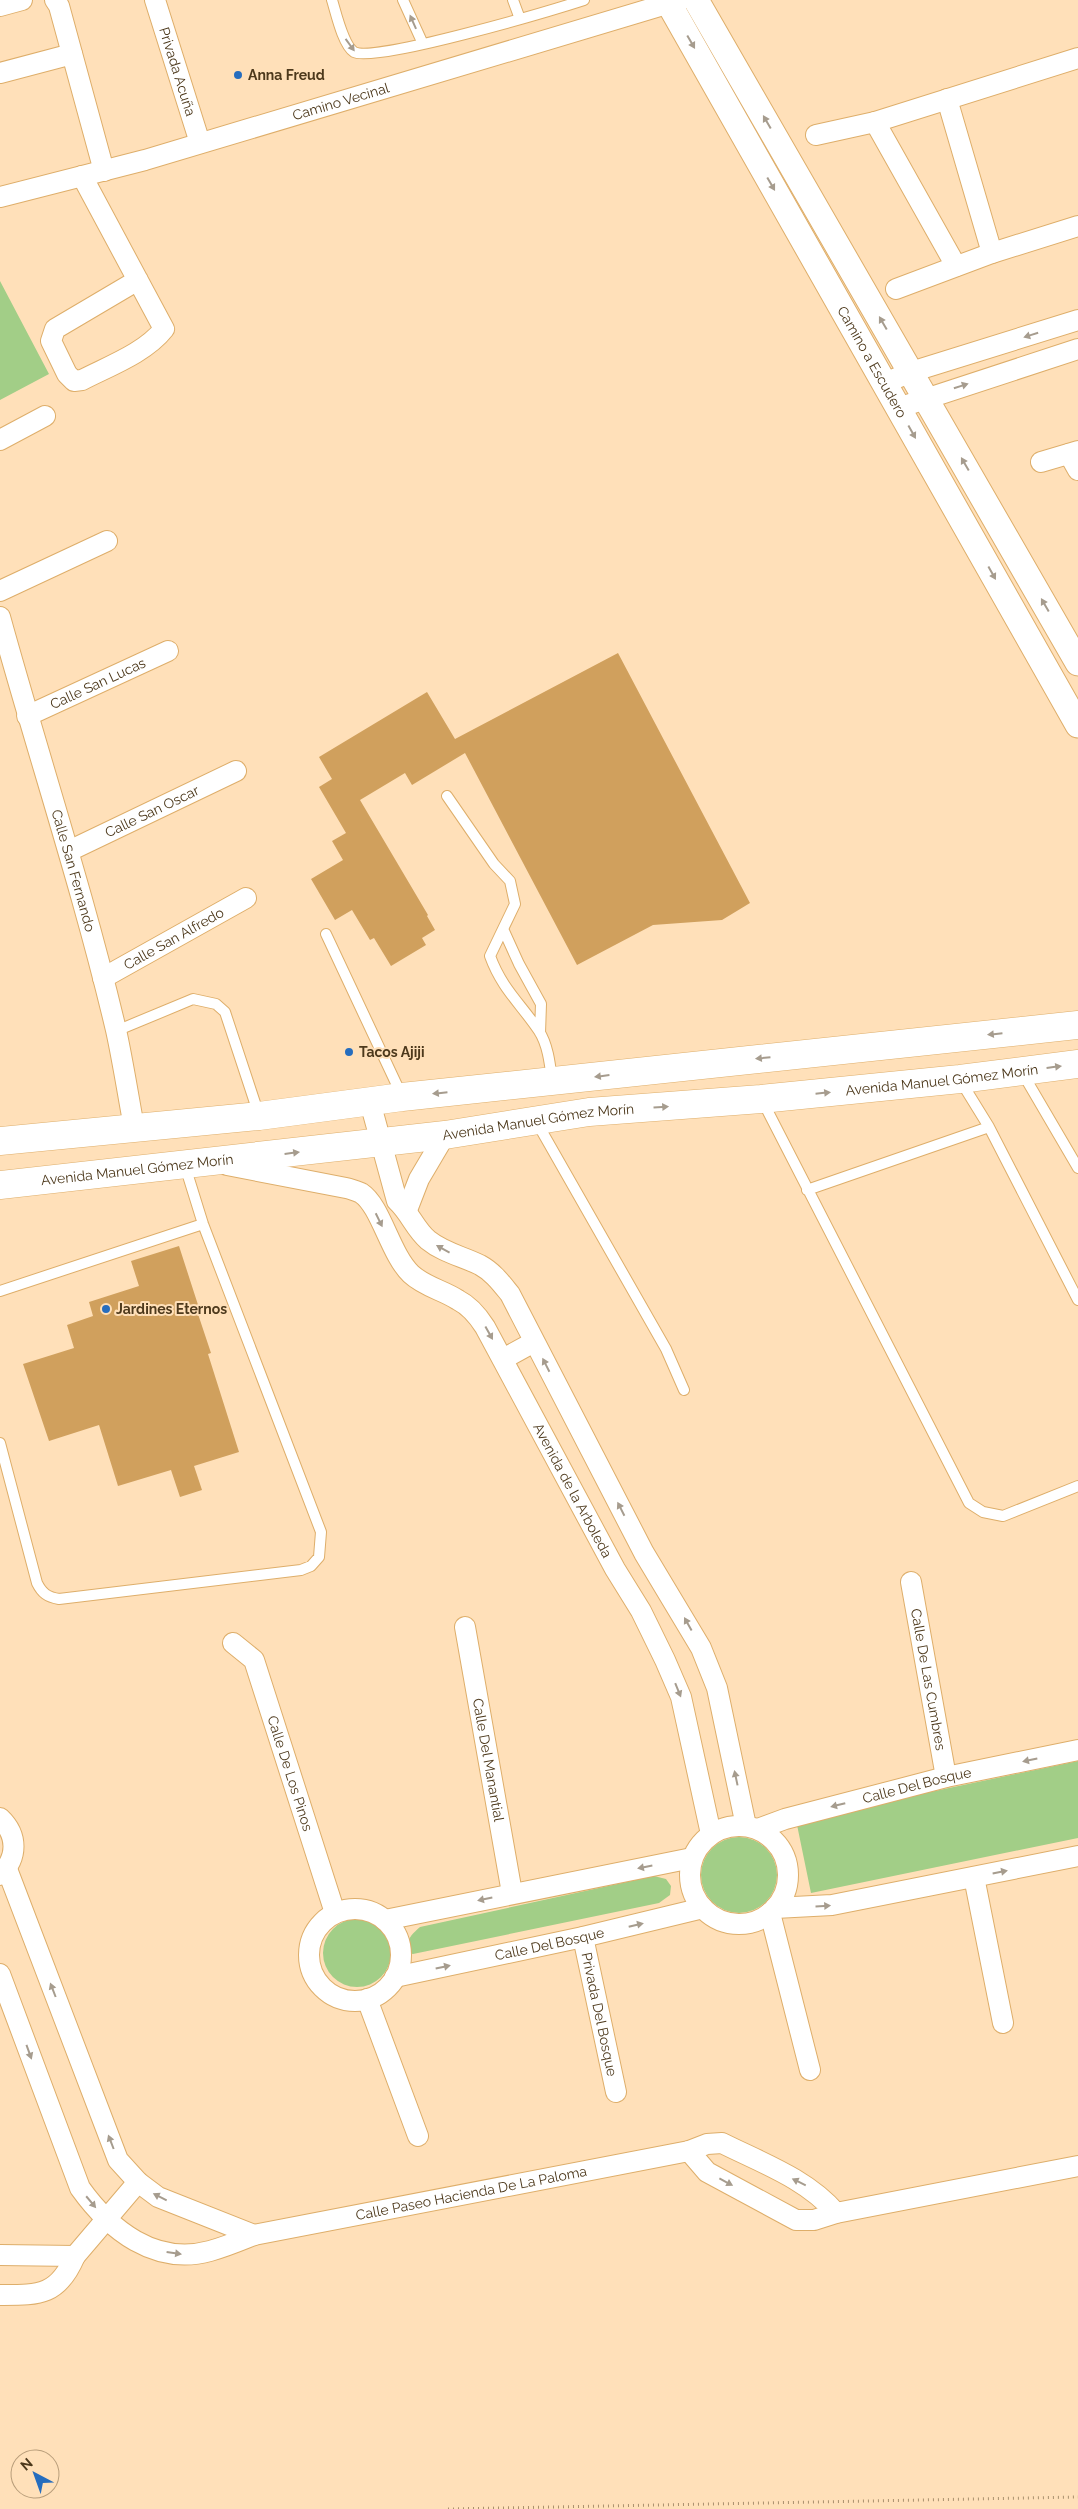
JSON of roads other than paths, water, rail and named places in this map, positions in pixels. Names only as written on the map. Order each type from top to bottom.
[{"type":"main road","points":[[0,1141],[259,1116],[402,1097],[1078,1025]]},
{"type":"main road","name":"Avenida Manuel Gómez Morín","points":[[0,1185],[445,1135],[589,1112],[761,1099],[960,1079],[1078,1064]]},
{"type":"street","points":[[0,6],[22,0]]},
{"type":"street","points":[[54,0],[59,6],[104,171]]},
{"type":"street","name":"Privada Acuña","points":[[155,0],[200,143]]},
{"type":"street","name":"Camino a Escudero","points":[[696,0],[911,372],[1071,636],[1078,663]]},
{"type":"street","name":"Camino Vecinal","points":[[0,197],[104,171],[672,2]]},
{"type":"street","name":"Camino a Escudero","points":[[672,2],[898,408],[1078,725]]},
{"type":"street","points":[[0,73],[72,54]]},
{"type":"street","points":[[816,135],[875,122],[1078,58]]},
{"type":"street","points":[[947,99],[992,254]]},
{"type":"street","points":[[875,122],[956,266]]},
{"type":"street","points":[[82,176],[164,328],[157,338],[139,349],[82,380],[74,381],[67,374],[51,342],[55,329],[138,280]]},
{"type":"street","points":[[896,289],[956,266],[1078,226]]},
{"type":"street","points":[[885,383],[911,372],[1078,320]]},
{"type":"street","points":[[898,408],[926,397],[1078,350]]},
{"type":"street","points":[[0,440],[46,416]]},
{"type":"street","points":[[1041,462],[1075,458]]},
{"type":"street","points":[[0,591],[107,541]]},
{"type":"street","name":"Calle San Fernando","points":[[0,617],[27,716],[69,851],[103,978],[116,1032],[134,1127]]},
{"type":"street","name":"Calle San Lucas","points":[[27,716],[168,651]]},
{"type":"street","name":"Calle San Oscar","points":[[69,851],[236,772]]},
{"type":"street","name":"Calle San Alfredo","points":[[103,978],[246,898]]},
{"type":"street","points":[[370,1102],[402,1206],[417,1229],[427,1239],[443,1250],[480,1265],[493,1274],[510,1294],[644,1553],[701,1648],[717,1688],[752,1827]]},
{"type":"street","points":[[402,1206],[445,1135]]},
{"type":"street","points":[[216,1162],[346,1188],[402,1206]]},
{"type":"street","name":"Avenida de la Arboleda","points":[[361,1194],[371,1204],[396,1255],[412,1275],[437,1291],[458,1299],[476,1313],[503,1359],[665,1660],[681,1697],[711,1834]]},
{"type":"street","points":[[503,1359],[534,1342]]},
{"type":"street","points":[[630,1592],[661,1579]]},
{"type":"street","name":"Calle De Las Cumbres","points":[[911,1582],[946,1777]]},
{"type":"street","name":"Calle Del Manantial","points":[[465,1628],[512,1893]]},
{"type":"street","name":"Calle De Los Pinos","points":[[234,1643],[254,1660],[335,1914]]},
{"type":"street","name":"Calle Del Bosque","points":[[752,1827],[946,1777],[1078,1750]]},
{"type":"street","points":[[0,1818],[7,1824],[12,1835],[14,1847],[12,1858],[3,1872],[118,2160],[138,2182],[158,2197],[254,2235]]},
{"type":"street","points":[[734,1825],[752,1827],[770,1836],[779,1845],[788,1870],[783,1897],[772,1910],[759,1919],[735,1924],[712,1916],[696,1900],[690,1879],[692,1858],[697,1848],[711,1834],[734,1825]]},
{"type":"street","points":[[772,1910],[832,1905],[1078,1856]]},
{"type":"street","points":[[385,1920],[692,1858]]},
{"type":"street","points":[[974,1877],[1003,2023]]},
{"type":"street","name":"Calle Del Bosque","points":[[395,1977],[583,1937],[703,1908]]},
{"type":"street","points":[[361,1910],[378,1915],[385,1920],[399,1941],[400,1965],[395,1977],[383,1991],[367,1999],[356,2001],[334,1996],[317,1981],[312,1971],[309,1954],[312,1938],[326,1920],[335,1914],[361,1910]]},
{"type":"street","points":[[772,1910],[810,2070]]},
{"type":"street","name":"Privada Del Bosque","points":[[583,1937],[616,2092]]},
{"type":"street","name":"Calle Paseo Hacienda De La Paloma","points":[[0,1974],[80,2188],[106,2218],[128,2238],[154,2250],[183,2254],[209,2251],[254,2235],[689,2151],[707,2144],[722,2143],[808,2187],[824,2199],[836,2213]]},
{"type":"street","points":[[367,1999],[418,2136]]},
{"type":"street","points":[[689,2151],[707,2172],[796,2220],[814,2220],[836,2213],[1078,2166]]},
{"type":"street","points":[[0,2295],[46,2292],[68,2271],[75,2256],[138,2182]]},
{"type":"street","points":[[0,2255],[75,2256]]},
{"type":"lane","points":[[332,0],[346,44],[354,51],[364,54],[423,44],[584,0]]},
{"type":"lane","points":[[404,0],[423,44]]},
{"type":"lane","points":[[513,0],[520,19]]},
{"type":"lane","points":[[447,796],[494,864],[510,881],[516,904],[490,956],[498,977],[540,1033],[548,1054],[553,1081]]},
{"type":"lane","points":[[504,930],[519,964],[541,1004],[540,1033]]},
{"type":"lane","points":[[326,934],[402,1097]]},
{"type":"lane","points":[[116,1032],[193,999],[216,1004],[224,1012],[259,1116]]},
{"type":"lane","points":[[1022,1071],[1078,1168]]},
{"type":"lane","points":[[960,1079],[989,1127],[1078,1300]]},
{"type":"lane","points":[[761,1099],[806,1190],[969,1503],[982,1512],[1003,1516],[1078,1486]]},
{"type":"lane","points":[[536,1120],[666,1349],[684,1390]]},
{"type":"lane","points":[[806,1190],[989,1127]]},
{"type":"lane","points":[[0,1443],[37,1582],[42,1592],[50,1597],[59,1599],[302,1570],[311,1566],[319,1557],[321,1532],[203,1224],[185,1165]]},
{"type":"lane","points":[[0,1291],[203,1224]]},
{"type":"place","name":"Anna Freud","points":[[238,75]]},
{"type":"place","name":"Tacos Ajiji","points":[[349,1052]]},
{"type":"place","name":"Jardines Eternos","points":[[106,1309]]}]
